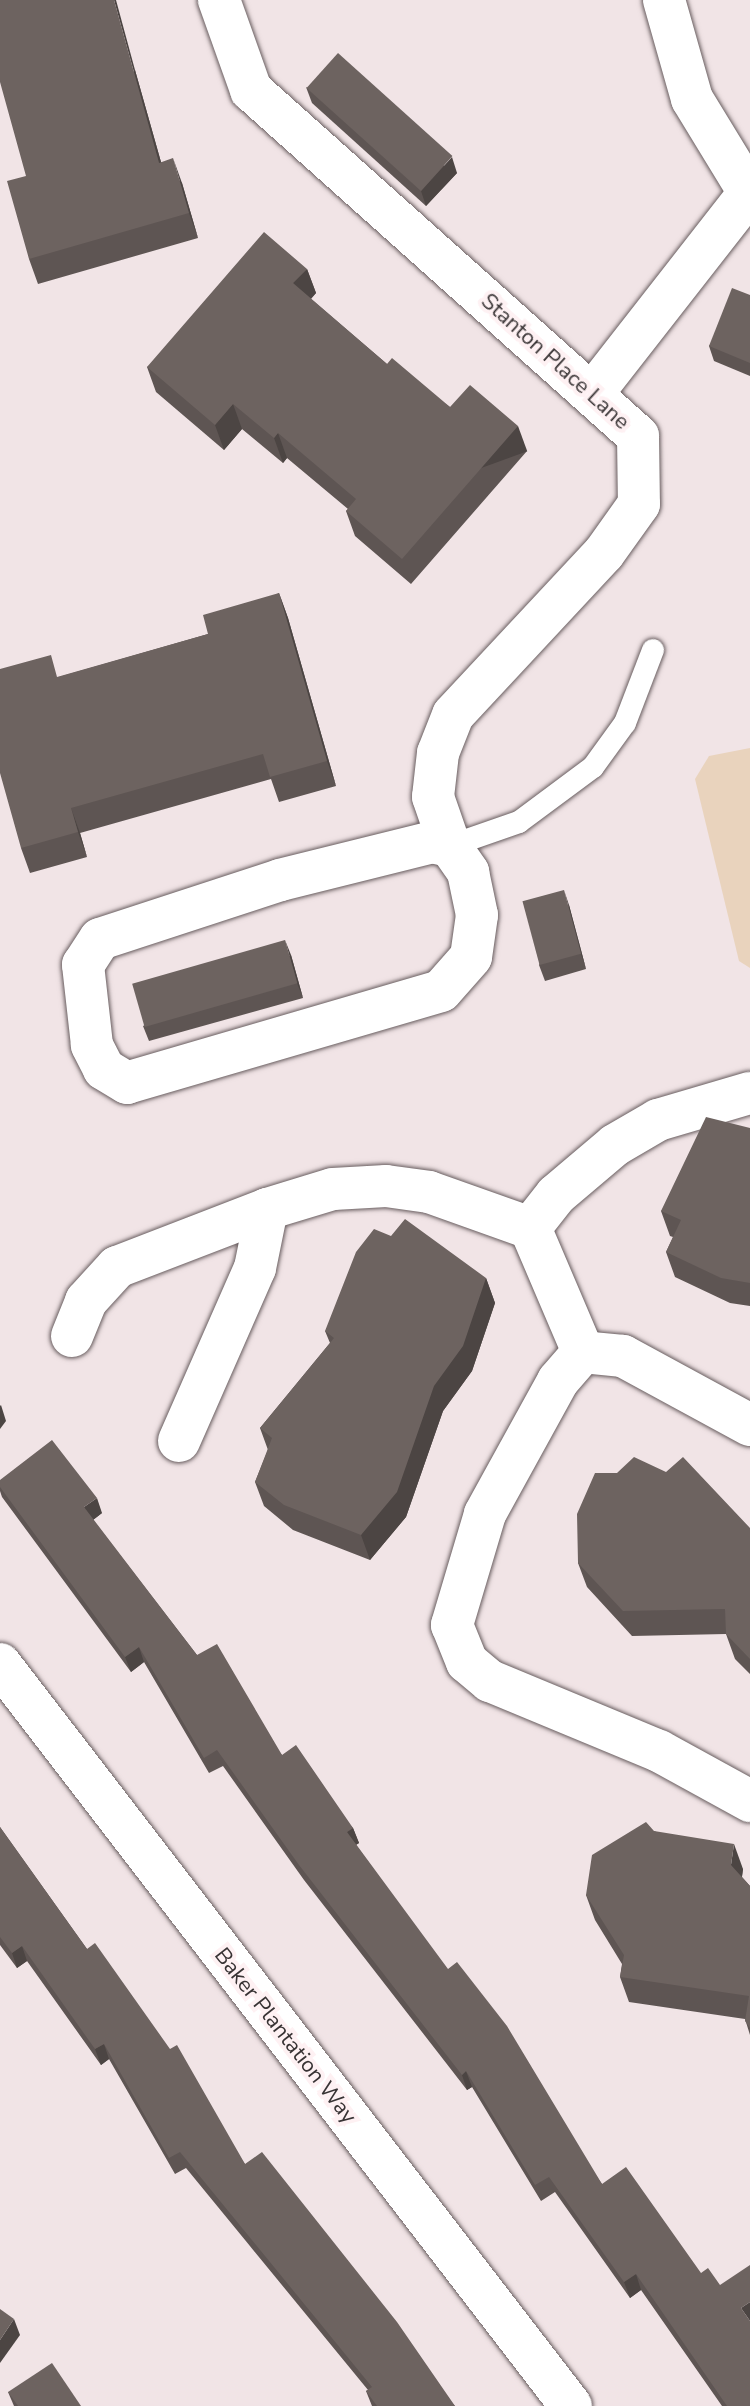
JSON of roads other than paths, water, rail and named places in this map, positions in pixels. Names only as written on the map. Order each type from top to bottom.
[{"type":"street","name":"Stanton Place Lane","points":[[219,0],[251,90],[638,436],[639,504],[604,553],[453,715],[438,753],[433,797],[450,846],[468,872],[477,915],[471,957],[441,991],[127,1083],[104,1069],[92,1045],[83,965],[100,939],[280,880],[432,842],[450,846]]},
{"type":"street","points":[[592,394],[750,193],[692,99],[664,0]]},
{"type":"street","points":[[530,1228],[556,1195],[615,1145],[658,1120],[750,1093]]},
{"type":"street","points":[[72,1336],[86,1301],[117,1267],[267,1209],[333,1189],[386,1186],[429,1192],[530,1228],[583,1352]]},
{"type":"street","points":[[179,1441],[255,1268],[267,1209]]},
{"type":"street","points":[[583,1352],[623,1356],[750,1425]]},
{"type":"street","points":[[583,1352],[558,1381],[485,1514],[452,1606],[458,1646],[490,1681],[659,1751],[750,1801]]},
{"type":"street","name":"Baker Plantation Way","points":[[0,1664],[571,2406]]},
{"type":"lane","points":[[450,846],[519,822],[593,767],[625,723],[653,650]]}]
